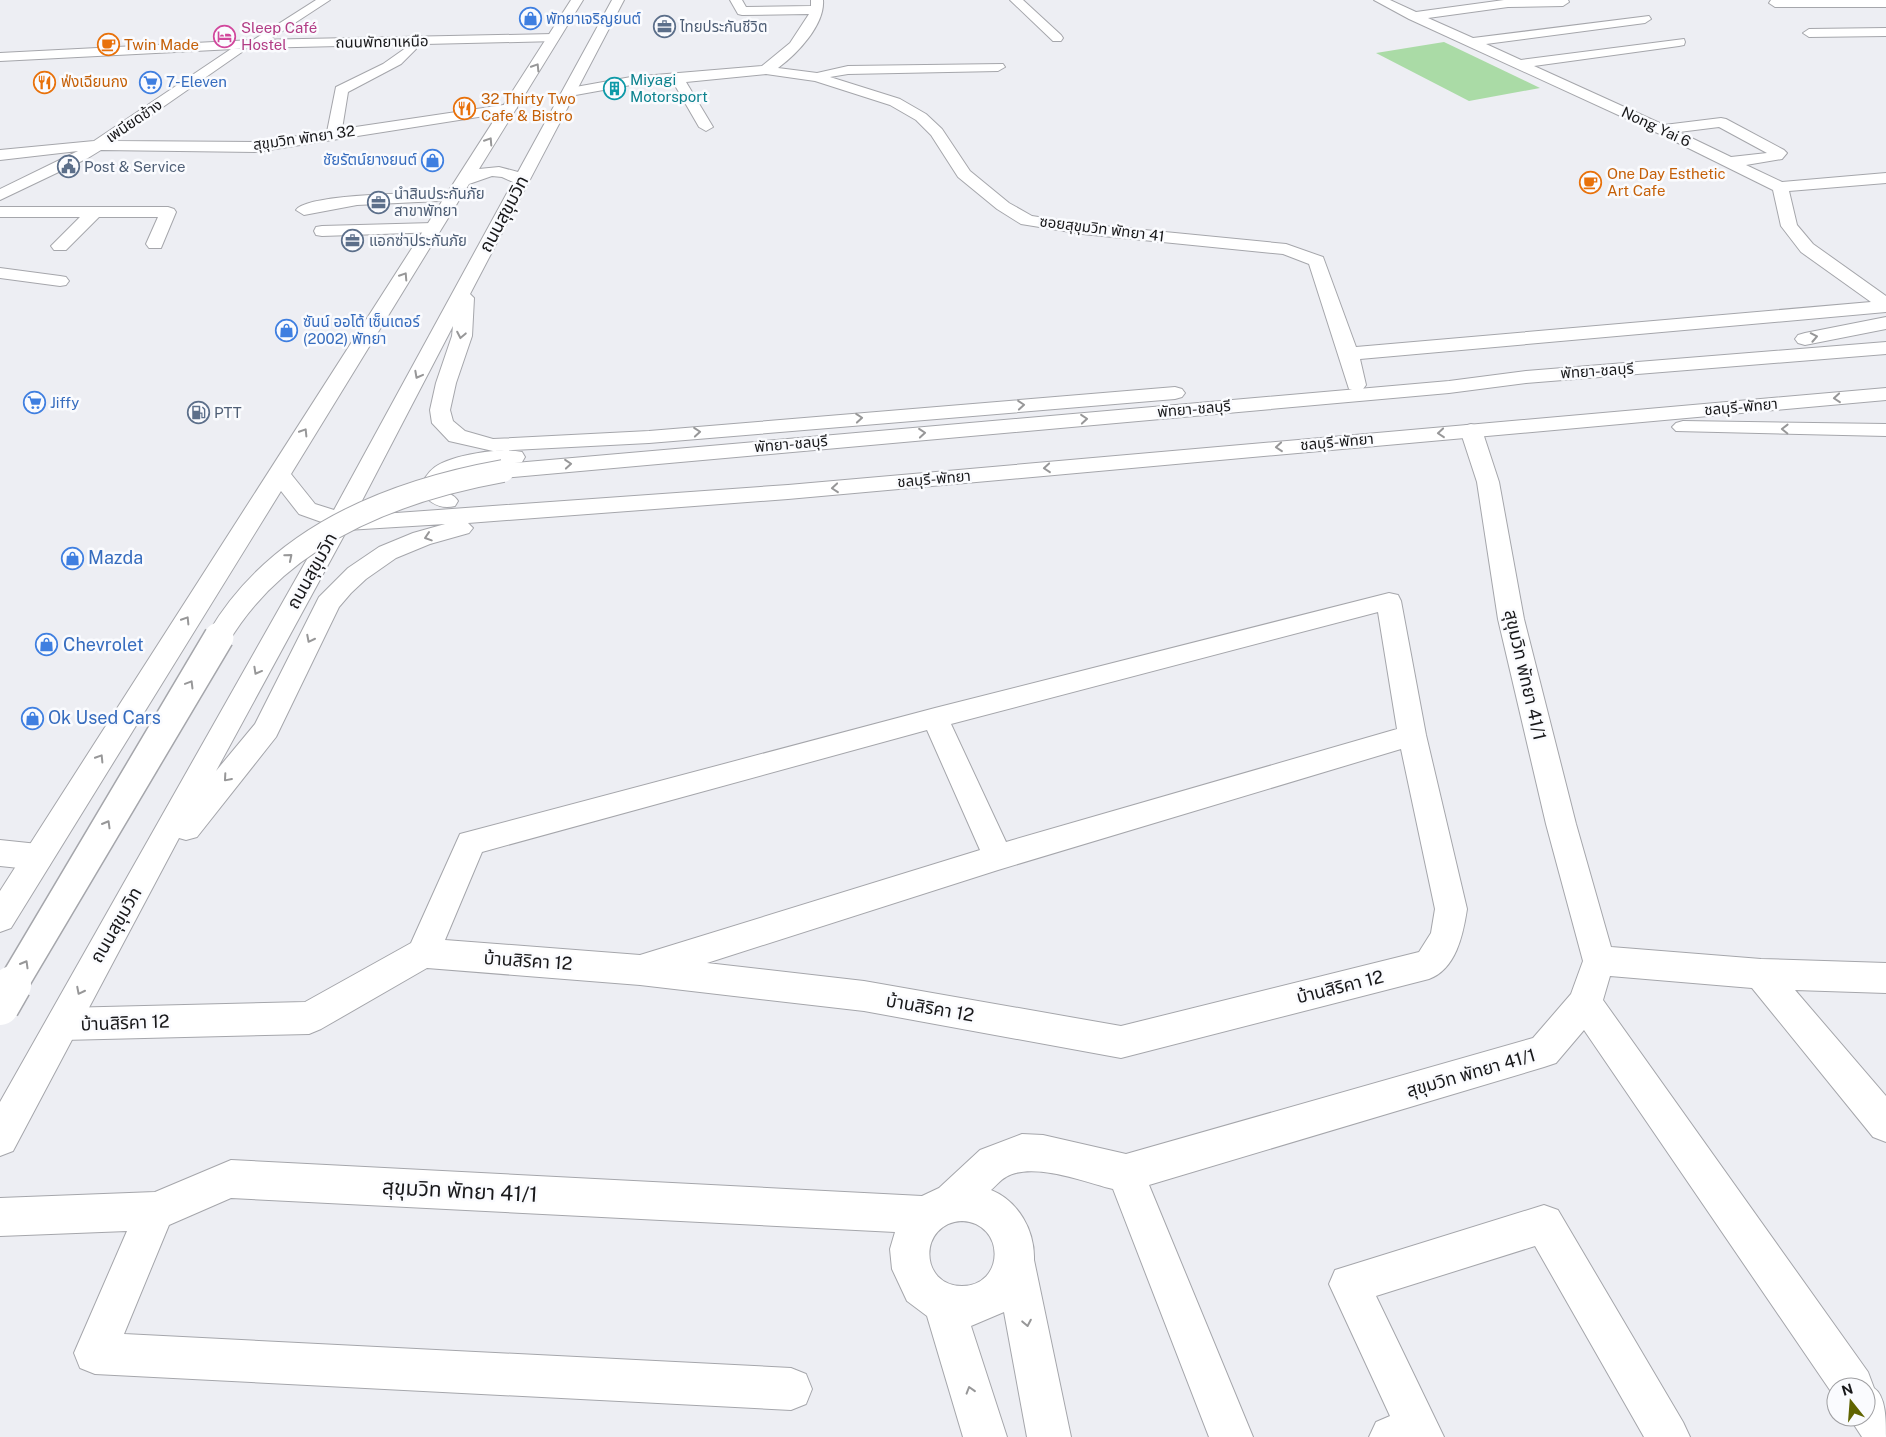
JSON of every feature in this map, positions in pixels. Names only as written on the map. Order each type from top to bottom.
[{"type":"main road","points":[[253,44],[324,0]]},
{"type":"main road","points":[[0,918],[577,0]]},
{"type":"main road","name":"ถนนสุขุมวิท","points":[[0,1138],[120,917],[128,906],[340,521],[618,0]]},
{"type":"main road","points":[[736,0],[742,11],[817,5]]},
{"type":"main road","points":[[1016,0],[1058,38]]},
{"type":"main road","points":[[1381,0],[1386,0]]},
{"type":"main road","name":"Nong Yai 6","points":[[1381,0],[1732,162],[1780,187]]},
{"type":"main road","points":[[1413,16],[1508,3],[1564,2]]},
{"type":"main road","points":[[1772,2],[1886,3]]},
{"type":"main road","points":[[1772,2],[1794,13]]},
{"type":"main road","points":[[766,70],[786,56],[797,42],[817,5]]},
{"type":"main road","points":[[1473,42],[1646,19]]},
{"type":"main road","points":[[1809,33],[1886,32]]},
{"type":"main road","points":[[551,42],[596,42]]},
{"type":"main road","name":"ถนนพัทยาเหนือ","points":[[0,57],[253,44],[551,42]]},
{"type":"main road","name":"ถนนพัทยาเหนือ","points":[[0,65],[236,52],[410,49],[551,42]]},
{"type":"main road","points":[[1520,64],[1679,42]]},
{"type":"main road","points":[[334,133],[341,90],[355,81],[405,57],[410,49]]},
{"type":"main road","name":"เพนียดช้าง","points":[[0,195],[83,155],[236,52]]},
{"type":"main road","points":[[817,77],[826,72],[848,70],[998,67]]},
{"type":"main road","name":"ซอยสุขุมวิท พัทยา 41","points":[[570,92],[631,81],[725,75],[766,70],[817,77],[894,102],[920,117],[938,132],[964,174],[1002,206],[1027,220],[1083,229],[1286,250],[1317,261],[1349,354]]},
{"type":"main road","points":[[677,77],[706,127]]},
{"type":"main road","name":"สุขุมวิท พัทยา 32","points":[[0,155],[97,145],[256,146],[510,108]]},
{"type":"main road","points":[[1662,130],[1721,122],[1779,152],[1777,156],[1732,162]]},
{"type":"main road","points":[[304,210],[357,200],[457,189],[476,174],[489,171],[510,173],[522,181]]},
{"type":"main road","points":[[1886,178],[1780,187],[1789,226],[1807,248],[1886,305]]},
{"type":"main road","points":[[0,212],[168,212],[154,244]]},
{"type":"main road","points":[[60,246],[94,213]]},
{"type":"main road","points":[[322,232],[433,228]]},
{"type":"main road","points":[[0,273],[60,281]]},
{"type":"main road","points":[[466,286],[462,336],[446,382],[440,410],[443,423],[457,436],[494,446],[649,437],[1146,394],[1526,376]]},
{"type":"main road","points":[[1356,385],[1349,354],[1886,305]]},
{"type":"main road","points":[[1681,364],[1886,323]]},
{"type":"main road","name":"พัทยา-ชลบุรี","points":[[0,1006],[228,621],[245,597],[292,554],[352,515],[447,480],[502,470],[1448,387],[1526,376],[1886,348]]},
{"type":"main road","name":"ชลบุรี-พัทยา","points":[[788,492],[1886,394]]},
{"type":"main road","points":[[1541,424],[1886,430]]},
{"type":"main road","name":"สุขุมวิท พัทยา 41/1","points":[[0,1217],[155,1211],[231,1179],[940,1208],[993,1163],[1022,1152],[1044,1153],[1126,1173],[1544,1051],[1585,1004],[1599,961],[1561,824],[1517,647],[1501,568],[1488,482],[1471,430]]},
{"type":"main road","points":[[649,437],[454,466],[440,473],[433,480],[430,489],[438,498],[451,502],[682,491],[788,492]]},
{"type":"main road","points":[[278,473],[307,509],[351,524],[788,492]]},
{"type":"main road","points":[[128,906],[201,807],[266,730],[328,603],[361,569],[379,556],[428,536],[467,527],[788,492]]},
{"type":"main road","name":"บ้านสิริคา 12","points":[[63,1024],[309,1018],[423,954],[640,970],[864,996],[1121,1042],[1429,964],[1447,937],[1451,909],[1412,735],[1389,601],[934,718]]},
{"type":"main road","points":[[423,954],[471,843],[934,718],[998,857]]},
{"type":"main road","points":[[640,970],[998,857],[1412,735]]},
{"type":"main road","points":[[0,853],[38,857]]},
{"type":"main road","points":[[1599,961],[1761,974],[1886,978]]},
{"type":"main road","points":[[1761,974],[1886,1124]]},
{"type":"main road","points":[[1585,1004],[1845,1377]]},
{"type":"main road","points":[[1126,1173],[1231,1437]]},
{"type":"main road","points":[[1014,1258],[1007,1282],[991,1300],[968,1308],[944,1305],[931,1297],[921,1286],[914,1271],[911,1256],[912,1240],[918,1226],[940,1208],[968,1200],[983,1204],[996,1213],[1006,1226],[1012,1241],[1049,1437]]},
{"type":"main road","points":[[155,1211],[95,1353],[791,1389]]},
{"type":"main road","points":[[1410,1434],[1349,1284],[1544,1224],[1668,1437]]},
{"type":"main road","points":[[944,1305],[985,1437]]},
{"type":"main road","points":[[1876,1420],[1886,1435]]},
{"type":"green space","points":[[1444,42],[1540,88],[1469,101],[1376,53]]},
{"type":"place","name":"พัทยาเจริญยนต์","points":[[530,19]]},
{"type":"place","name":"ไทยประกันชีวิต","points":[[664,27]]},
{"type":"place","name":"Sleep Café Hostel","points":[[225,37]]},
{"type":"place","name":"Twin Made","points":[[108,45]]},
{"type":"place","name":"ฟ่งเฉียนกง","points":[[45,82]]},
{"type":"place","name":"7-Eleven","points":[[150,82]]},
{"type":"place","name":"Miyagi Motorsport","points":[[614,89]]},
{"type":"place","name":"32 Thirty Two Cafe & Bistro","points":[[465,108]]},
{"type":"place","name":"ชัยรัตน์ยางยนต์","points":[[433,160]]},
{"type":"place","name":"Post & Service","points":[[68,167]]},
{"type":"place","name":"One Day Esthetic Art Cafe","points":[[1591,183]]},
{"type":"place","name":"นำสินประกันภัย สาขาพัทยา","points":[[378,203]]},
{"type":"place","name":"แอกซ่าประกันภัย","points":[[353,241]]},
{"type":"place","name":"ซันน์ ออโต้ เซ็นเตอร์ (2002) พัทยา","points":[[287,331]]},
{"type":"place","name":"Jiffy","points":[[34,403]]},
{"type":"place","name":"PTT","points":[[198,413]]},
{"type":"place","name":"Mazda","points":[[72,558]]},
{"type":"place","name":"Chevrolet","points":[[47,645]]},
{"type":"place","name":"Ok Used Cars","points":[[32,718]]}]
